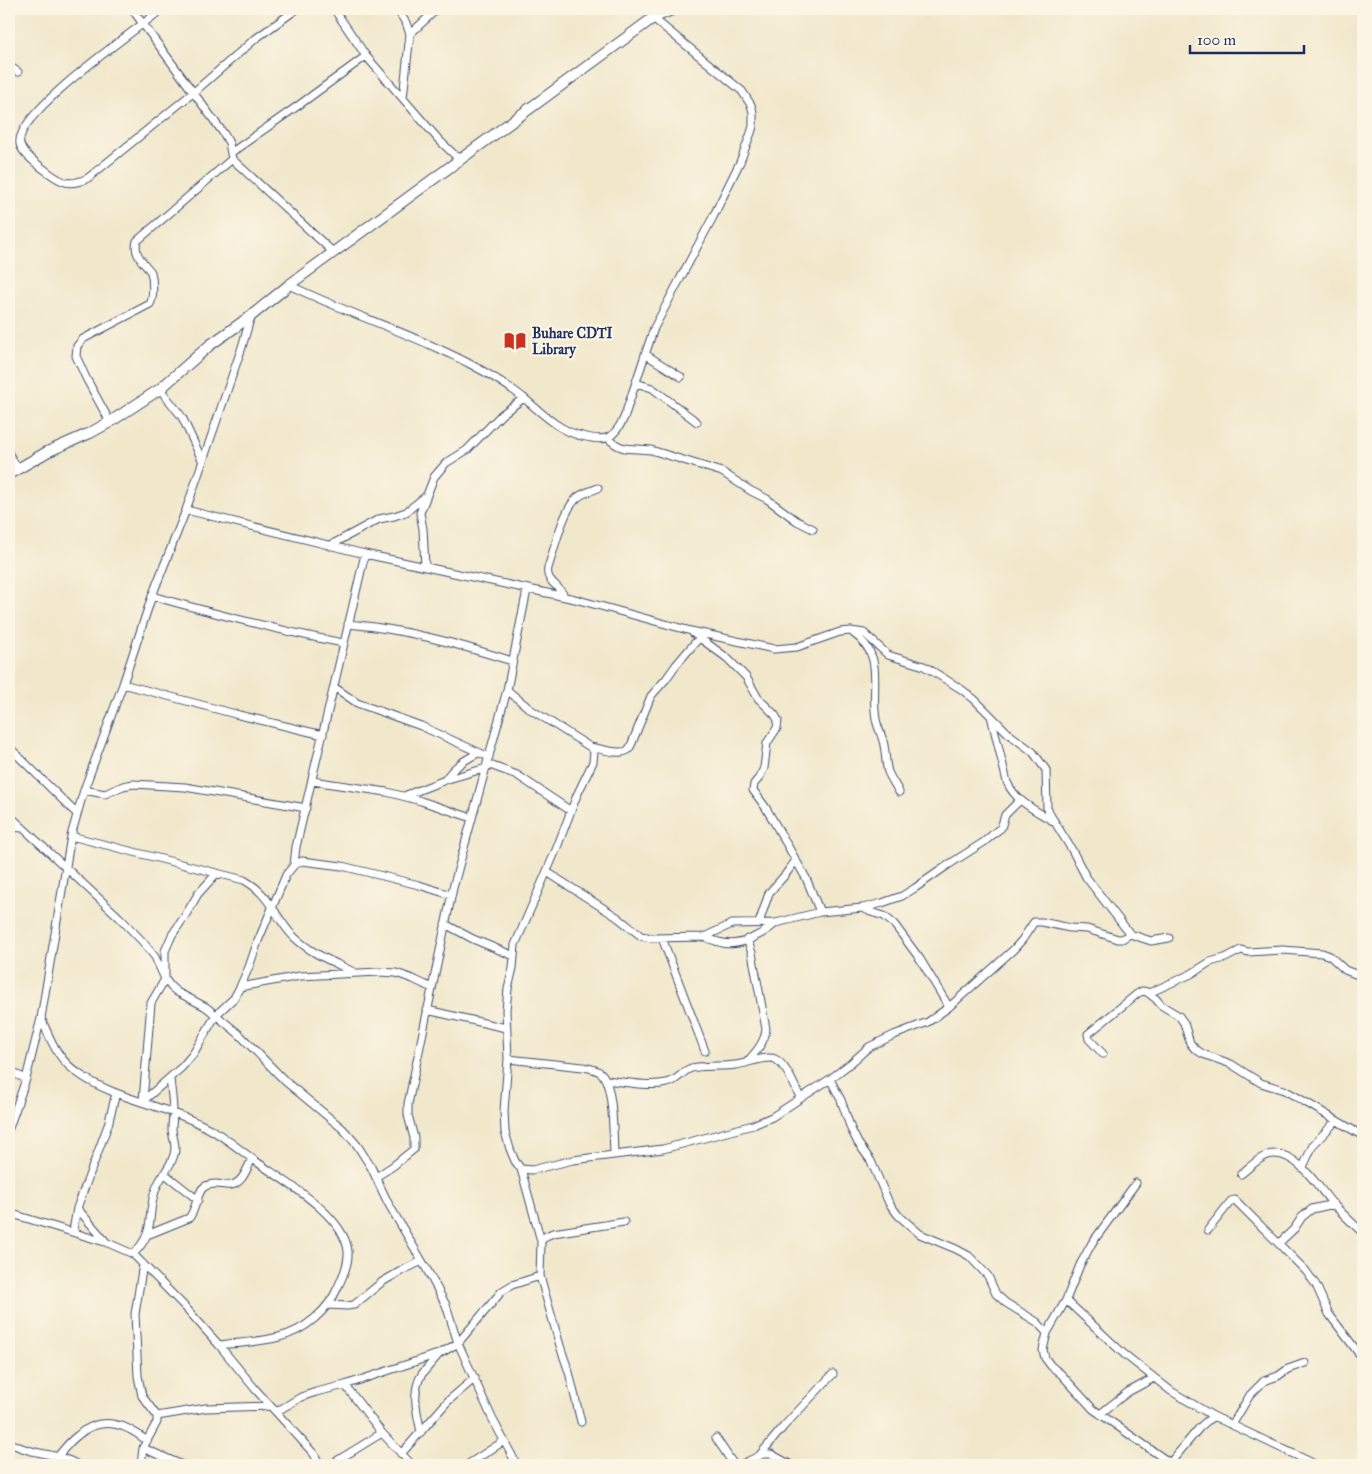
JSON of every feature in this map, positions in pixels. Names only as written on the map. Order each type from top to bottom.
[{"type":"main road","points":[[13,471],[110,422],[160,389],[210,345],[251,316],[333,252],[653,18],[674,9]]},
{"type":"street","points":[[132,9],[224,134],[232,155],[333,252]]},
{"type":"street","points":[[162,9],[63,86],[43,104],[22,130],[20,144],[23,151],[58,180],[68,184],[88,178],[194,92],[254,39],[297,9]]},
{"type":"street","points":[[334,9],[366,56],[439,140],[460,160]]},
{"type":"street","points":[[396,9],[406,23],[410,34],[402,98]]},
{"type":"street","points":[[410,34],[437,9]]},
{"type":"street","points":[[608,438],[618,430],[624,418],[654,328],[740,162],[754,120],[751,105],[742,91],[653,18]]},
{"type":"street","points":[[110,422],[76,356],[77,346],[84,339],[150,304],[152,298],[152,275],[136,253],[137,241],[232,155],[366,56]]},
{"type":"street","points":[[9,66],[18,72]]},
{"type":"street","points":[[289,285],[440,349],[481,370],[509,387],[546,417],[567,431],[580,436],[608,438],[620,447],[631,450],[651,450],[722,472],[767,499],[797,521],[814,529]]},
{"type":"street","points":[[9,1128],[26,1079],[41,1018],[71,836],[84,790],[152,596],[186,510],[251,316]]},
{"type":"street","points":[[645,354],[681,377]]},
{"type":"street","points":[[636,383],[652,388],[697,422]]},
{"type":"street","points":[[160,389],[182,417],[202,462]]},
{"type":"street","points":[[425,566],[420,513],[434,477],[446,463],[468,450],[502,414],[524,398]]},
{"type":"street","points":[[9,454],[13,471]]},
{"type":"street","points":[[564,596],[549,578],[547,572],[550,562],[564,519],[572,504],[581,495],[598,488]]},
{"type":"street","points":[[329,546],[379,519],[406,512],[426,495]]},
{"type":"street","points":[[186,510],[329,546],[527,590],[564,596],[691,631],[774,649],[798,646],[831,635],[851,631],[864,633],[888,655],[924,666],[942,676],[974,699],[1009,734],[1033,752],[1046,770],[1047,808],[1086,877],[1130,934],[1151,941],[1169,938]]},
{"type":"street","points":[[294,865],[296,847],[365,554]]},
{"type":"street","points":[[376,1178],[414,1149],[408,1104],[427,1010],[451,895],[507,690],[527,590]]},
{"type":"street","points":[[152,596],[238,620],[344,643]]},
{"type":"street","points":[[348,624],[378,626],[419,634],[512,661]]},
{"type":"street","points":[[691,631],[726,658],[746,677],[758,698],[778,720],[777,728],[767,743],[764,768],[754,784],[753,790],[766,808],[806,878],[820,912]]},
{"type":"street","points":[[851,631],[861,638],[873,656],[876,721],[886,752],[888,772],[899,792]]},
{"type":"street","points":[[590,747],[611,752],[628,750],[651,696],[699,638]]},
{"type":"street","points":[[122,684],[323,735]]},
{"type":"street","points":[[334,687],[357,703],[421,726],[478,753],[487,763],[517,775],[571,811]]},
{"type":"street","points":[[507,690],[530,708],[594,751],[593,762],[516,945],[506,1010],[508,1059],[504,1111],[505,1132],[512,1155],[521,1169],[541,1240],[540,1276],[558,1341],[569,1372],[581,1422]]},
{"type":"street","points":[[991,716],[1010,789],[1020,800],[1055,823]]},
{"type":"street","points":[[9,747],[77,814]]},
{"type":"street","points":[[445,780],[456,766],[478,753]]},
{"type":"street","points":[[404,796],[487,763]]},
{"type":"street","points":[[312,782],[359,787],[404,796],[472,818]]},
{"type":"street","points":[[84,790],[105,794],[132,784],[185,787],[306,808]]},
{"type":"street","points":[[704,937],[732,924],[776,923],[820,912],[863,908],[902,896],[923,884],[984,842],[1001,828],[1005,815],[1020,800]]},
{"type":"street","points":[[9,815],[66,866],[143,942],[155,957],[165,979],[177,992],[201,1004],[239,1034],[286,1082],[343,1129],[357,1145],[446,1306],[458,1343],[517,1465]]},
{"type":"street","points":[[9,828],[23,828]]},
{"type":"street","points":[[71,836],[244,880],[256,887],[293,936],[309,949],[354,972]]},
{"type":"street","points":[[143,1101],[170,1078],[193,1054],[216,1015],[234,998],[286,875],[294,865],[302,860],[342,866],[451,895]]},
{"type":"street","points":[[759,923],[769,893],[796,860]]},
{"type":"street","points":[[546,872],[617,917],[641,936],[662,938],[704,937],[725,944],[735,944],[768,930],[776,923]]},
{"type":"street","points":[[143,1101],[151,1003],[165,979],[165,951],[169,941],[198,894],[217,873]]},
{"type":"street","points":[[863,908],[884,916],[894,924],[920,959],[949,1008]]},
{"type":"street","points":[[521,1169],[532,1170],[573,1160],[663,1149],[753,1125],[772,1117],[830,1079],[869,1047],[928,1022],[949,1008],[1013,950],[1034,922],[1070,928],[1087,928],[1118,939],[1122,939],[1130,934]]},
{"type":"street","points":[[445,924],[473,939],[514,956]]},
{"type":"street","points":[[662,938],[705,1051]]},
{"type":"street","points":[[745,1064],[760,1045],[766,1029],[752,952],[748,940]]},
{"type":"street","points":[[1149,993],[1191,974],[1210,962],[1225,958],[1241,950],[1248,952],[1283,950],[1322,953],[1333,958],[1345,970],[1363,977]]},
{"type":"street","points":[[240,986],[300,976],[379,972],[396,973],[432,988]]},
{"type":"street","points":[[1103,1054],[1089,1039],[1089,1032],[1137,994],[1142,991],[1149,993],[1161,1005],[1179,1016],[1195,1049],[1203,1054],[1231,1064],[1261,1084],[1289,1093],[1363,1136]]},
{"type":"street","points":[[427,1010],[506,1028]]},
{"type":"street","points":[[41,1018],[60,1057],[83,1077],[116,1093],[198,1122],[219,1134],[315,1203],[334,1222],[343,1237],[348,1250],[346,1266],[337,1291],[328,1305],[315,1318],[281,1337],[219,1345]]},
{"type":"street","points":[[606,1080],[653,1084],[666,1083],[675,1080],[689,1069],[725,1067],[765,1058],[776,1059],[789,1076],[800,1097]]},
{"type":"street","points":[[508,1059],[594,1069],[602,1074],[606,1080],[610,1096],[614,1154]]},
{"type":"street","points":[[9,1071],[26,1079]]},
{"type":"street","points":[[133,1254],[140,1248],[147,1235],[151,1206],[157,1186],[174,1155],[170,1078]]},
{"type":"street","points":[[830,1079],[841,1100],[851,1129],[871,1161],[889,1203],[898,1215],[920,1234],[969,1256],[988,1276],[996,1294],[1006,1303],[1037,1322],[1047,1333]]},
{"type":"street","points":[[73,1232],[77,1208],[108,1125],[116,1093]]},
{"type":"street","points":[[1303,1167],[1313,1145],[1336,1120]]},
{"type":"street","points":[[1242,1174],[1258,1161],[1273,1154],[1285,1156],[1303,1167],[1334,1204],[1363,1232]]},
{"type":"street","points":[[147,1235],[189,1218],[198,1200],[200,1191],[204,1187],[218,1184],[232,1185],[239,1182],[252,1159]]},
{"type":"street","points":[[165,1174],[198,1200]]},
{"type":"street","points":[[1136,1183],[1092,1244],[1080,1265],[1066,1300],[1047,1333],[1043,1350],[1045,1358],[1093,1409],[1172,1464],[1200,1428],[1212,1416]]},
{"type":"street","points":[[1208,1230],[1224,1208],[1231,1201],[1235,1200],[1306,1271],[1316,1285],[1329,1314],[1363,1359]]},
{"type":"street","points":[[1279,1244],[1294,1229],[1302,1217],[1312,1209],[1334,1204]]},
{"type":"street","points":[[77,1208],[108,1243]]},
{"type":"street","points":[[9,1213],[108,1243],[133,1254],[171,1291],[219,1345],[270,1406],[314,1454],[320,1465]]},
{"type":"street","points":[[541,1240],[553,1233],[624,1222]]},
{"type":"street","points":[[328,1305],[354,1305],[382,1282],[422,1261]]},
{"type":"street","points":[[141,1465],[145,1445],[157,1422],[157,1416],[142,1396],[138,1376],[135,1314],[143,1264]]},
{"type":"street","points":[[276,1412],[301,1397],[345,1385],[441,1353],[458,1343],[502,1291],[512,1285],[540,1276]]},
{"type":"street","points":[[1066,1300],[1124,1354],[1171,1391],[1212,1416],[1318,1465]]},
{"type":"street","points":[[421,1432],[416,1402],[418,1384],[421,1376],[441,1353]]},
{"type":"street","points":[[1232,1425],[1250,1395],[1264,1381],[1305,1363]]},
{"type":"street","points":[[759,1456],[784,1426],[833,1374]]},
{"type":"street","points":[[401,1454],[448,1401],[475,1378]]},
{"type":"street","points":[[1100,1414],[1128,1392],[1154,1378]]},
{"type":"street","points":[[345,1385],[382,1433],[412,1465]]},
{"type":"street","points":[[157,1416],[206,1408],[270,1406]]},
{"type":"street","points":[[58,1456],[76,1436],[88,1427],[101,1423],[114,1424],[137,1433],[145,1445],[182,1465]]},
{"type":"street","points":[[330,1465],[382,1433]]},
{"type":"street","points":[[716,1438],[734,1465]]},
{"type":"street","points":[[467,1465],[504,1441]]},
{"type":"street","points":[[9,1443],[28,1450],[58,1456],[78,1465]]},
{"type":"street","points":[[740,1465],[763,1454],[771,1454],[790,1465]]},
{"type":"place","name":"Buhare CDTI Library","points":[[515,341]]}]
